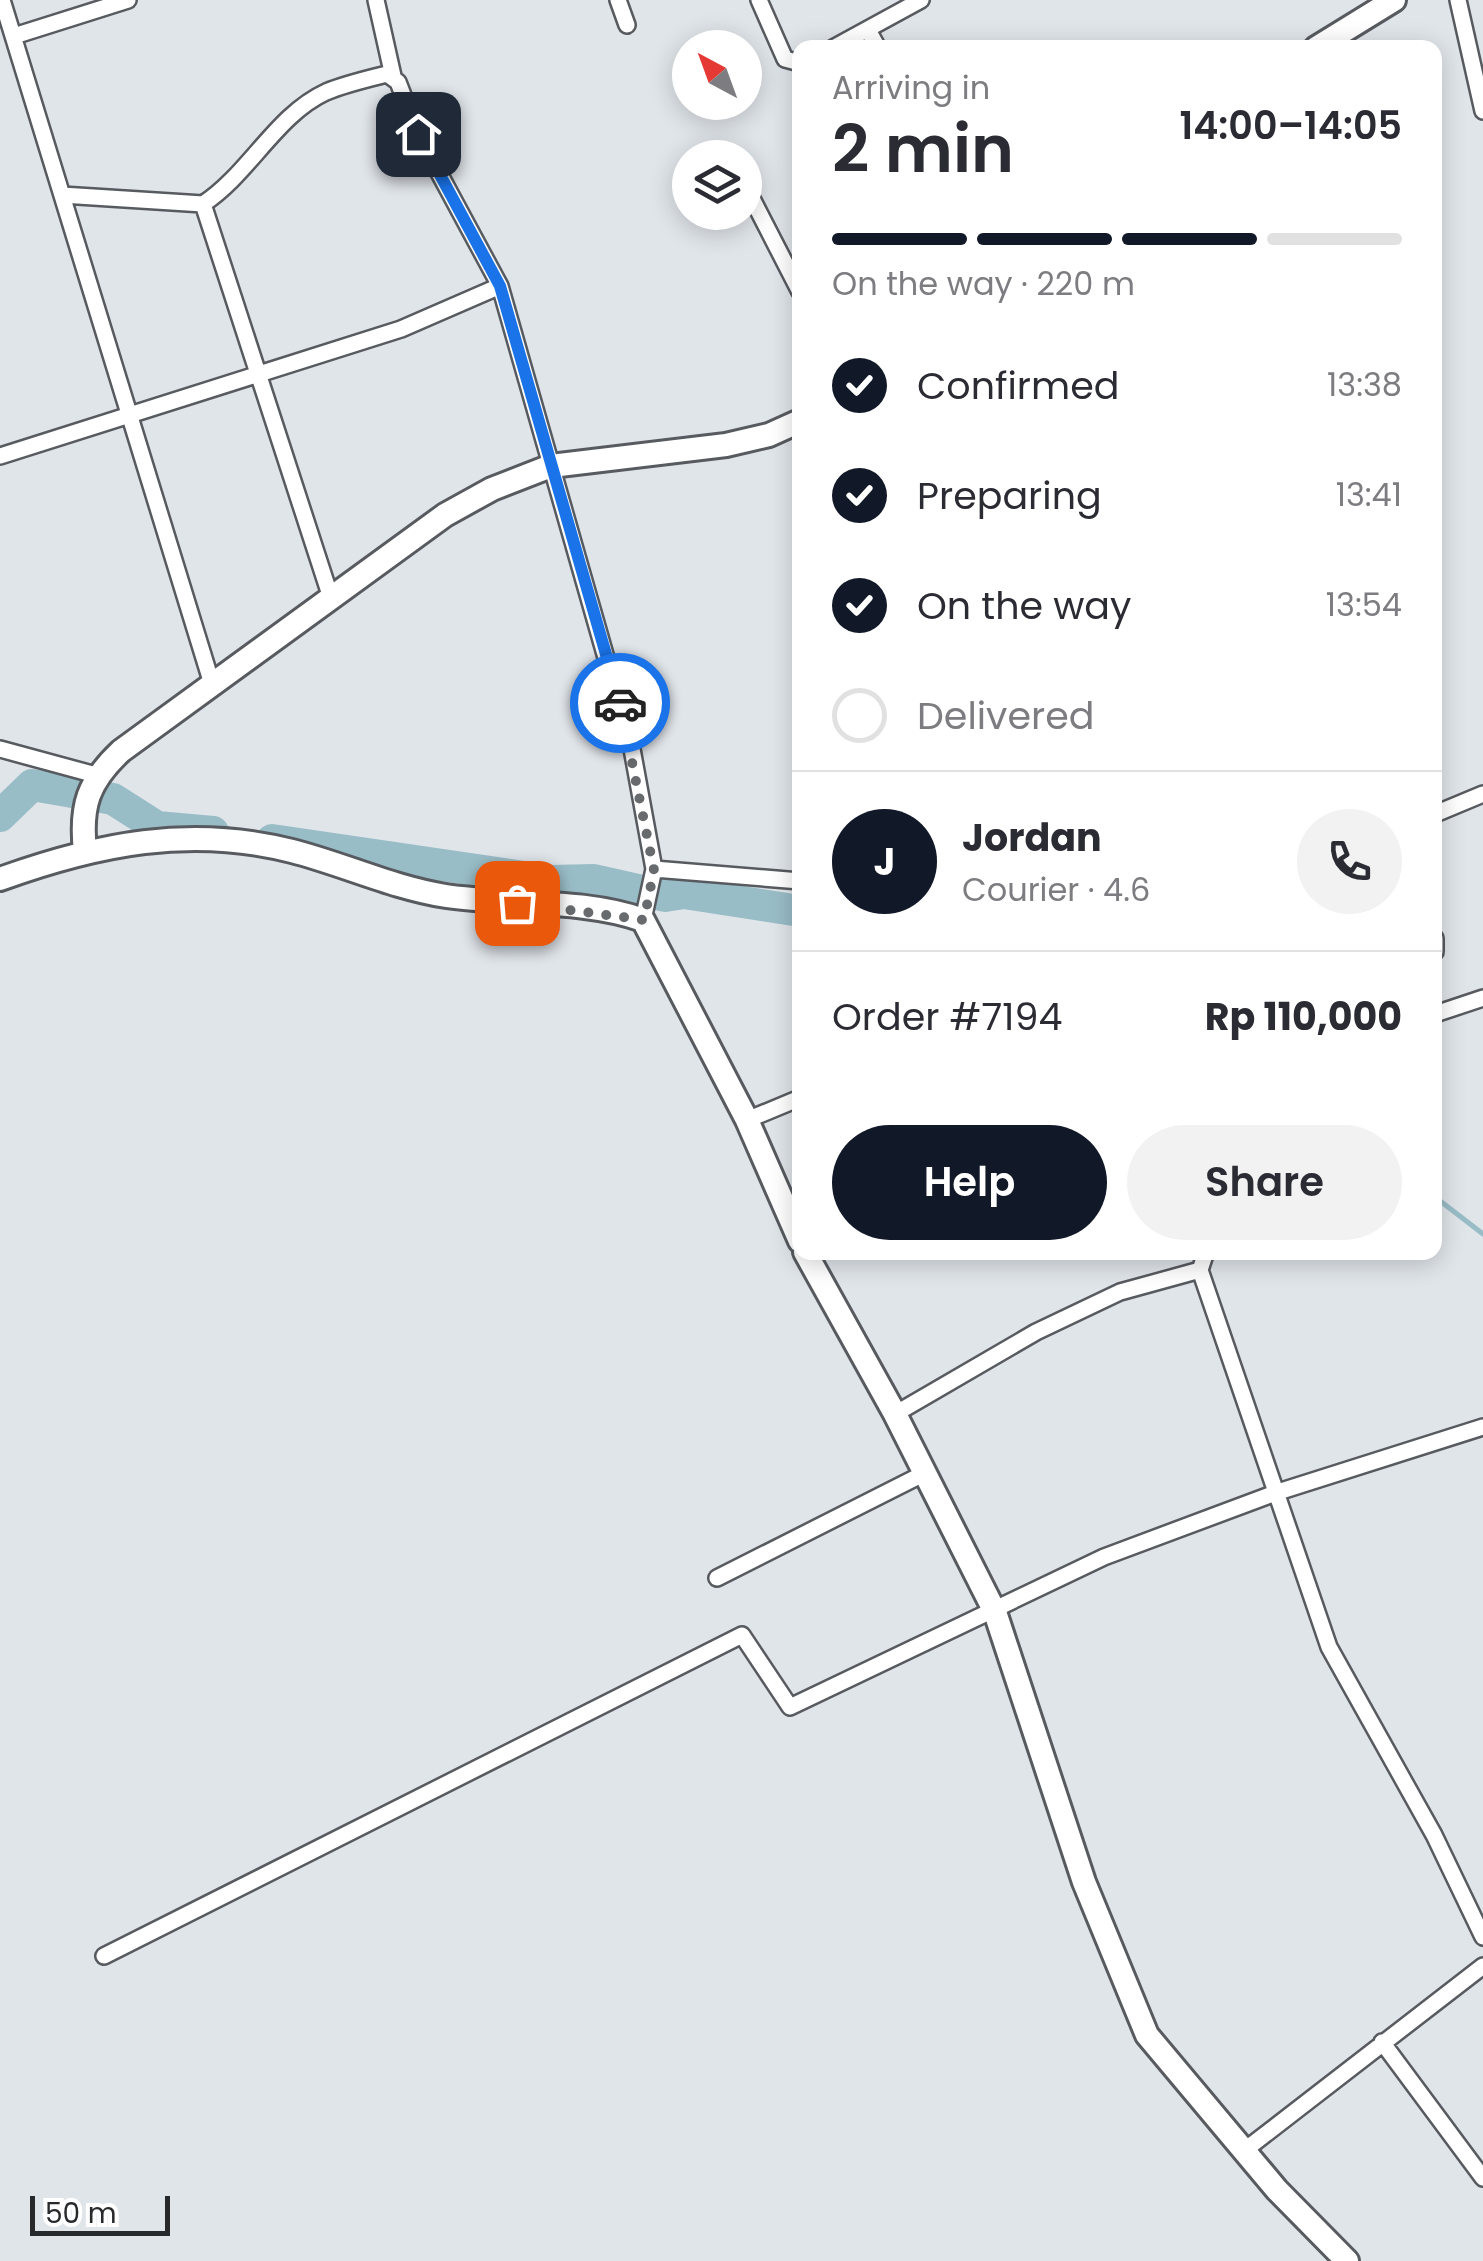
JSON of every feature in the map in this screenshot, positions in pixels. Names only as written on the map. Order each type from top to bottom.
[{"type":"street","points":[[2,0],[10,49],[62,195],[212,684]]},
{"type":"street","points":[[10,49],[128,0]]},
{"type":"street","points":[[618,0],[627,25]]},
{"type":"street","points":[[760,0],[785,59],[792,61]]},
{"type":"street","points":[[849,40],[920,0]]},
{"type":"street","points":[[1329,40],[1394,0]]},
{"type":"street","points":[[1458,0],[1483,111]]},
{"type":"street","points":[[381,1],[394,76],[418,134],[500,286],[627,732],[654,875],[646,912],[792,1223]]},
{"type":"street","points":[[868,30],[874,40]]},
{"type":"street","points":[[62,195],[203,204],[222,191],[292,117],[324,93],[387,74],[394,76]]},
{"type":"street","points":[[203,204],[293,493],[331,598]]},
{"type":"street","points":[[762,218],[792,276]]},
{"type":"street","points":[[0,456],[401,329],[500,286]]},
{"type":"street","points":[[85,850],[89,789],[212,684],[445,516],[492,490],[551,466],[726,445],[769,435],[792,425]]},
{"type":"street","points":[[0,749],[89,789]]},
{"type":"street","points":[[1442,811],[1483,794]]},
{"type":"street","points":[[0,879],[85,850],[140,840],[221,839],[289,850],[442,896],[646,912]]},
{"type":"street","points":[[654,875],[792,881]]},
{"type":"street","points":[[1442,1012],[1483,998]]},
{"type":"street","points":[[747,1120],[792,1101]]},
{"type":"street","points":[[809,1260],[896,1414],[995,1612],[1084,1882],[1136,2014],[1162,2055],[1347,2261]]},
{"type":"street","points":[[1203,1260],[1200,1270],[1329,1647],[1434,1835],[1483,1937]]},
{"type":"street","points":[[896,1414],[1036,1332],[1120,1292],[1200,1270]]},
{"type":"street","points":[[104,1956],[742,1635],[790,1707],[1104,1557],[1278,1492],[1483,1427]]},
{"type":"street","points":[[717,1578],[924,1472]]},
{"type":"street","points":[[1244,2150],[1483,1966]]},
{"type":"street","points":[[1382,2042],[1483,2178]]},
{"type":"waterway","points":[[0,816],[32,785],[113,799],[157,827],[213,832]]},
{"type":"waterway","points":[[272,840],[551,881],[594,880],[665,896],[684,893],[792,910]]},
{"type":"waterway","points":[[1442,1202],[1483,1234]]},
{"type":"way so far","points":[[517,903],[630,914],[644,920],[654,870],[620,703]]},
{"type":"route","points":[[418,134],[500,286],[620,703]]}]
